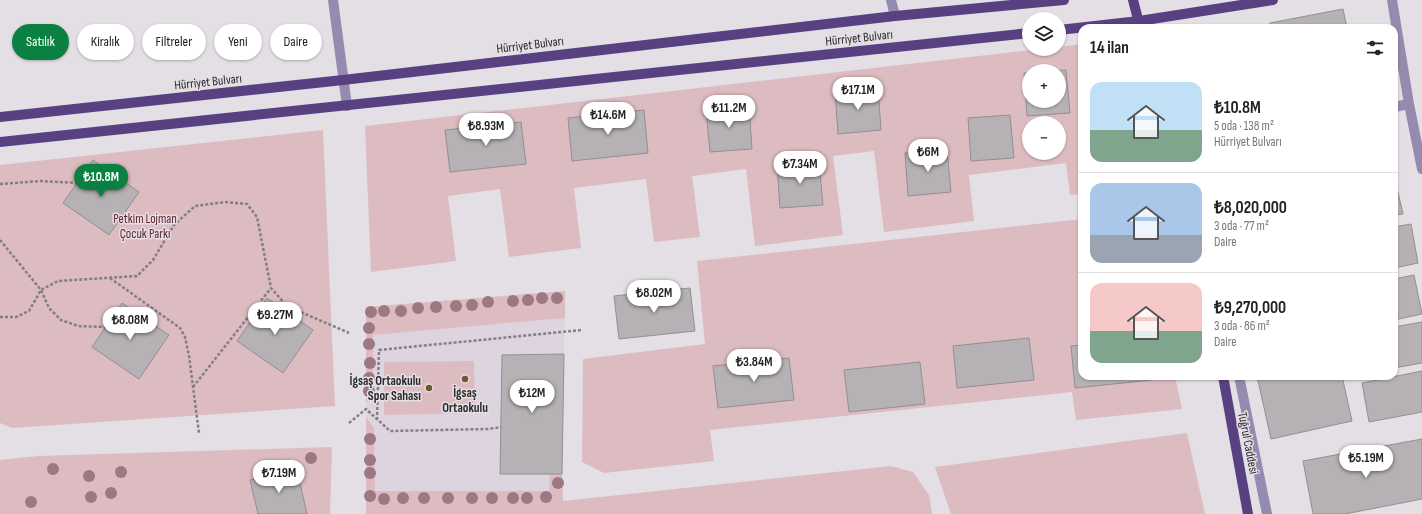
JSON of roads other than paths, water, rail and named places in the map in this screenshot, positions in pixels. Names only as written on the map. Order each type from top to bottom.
[{"type":"main road","name":"Hürriyet Bulvarı","points":[[0,117],[343,80],[895,16],[1064,0]]},
{"type":"main road","points":[[1133,0],[1140,24]]},
{"type":"main road","points":[[1145,24],[1273,0]]},
{"type":"main road","points":[[1066,30],[1078,29]]},
{"type":"main road","name":"Hürriyet Bulvarı","points":[[0,142],[1022,34]]},
{"type":"main road","name":"Tuğrul Caddesi","points":[[1224,380],[1248,514]]},
{"type":"street","points":[[333,0],[347,106]]},
{"type":"street","points":[[890,0],[895,16]]},
{"type":"street","points":[[1392,0],[1396,24]]},
{"type":"street","points":[[1398,37],[1421,164]]},
{"type":"street","points":[[1398,106],[1409,104]]},
{"type":"street","points":[[1239,380],[1267,514]]},
{"type":"place","name":"İgsaş Ortaokulu","points":[[465,379]]},
{"type":"place","name":"İgsaş Ortaokulu Spor Sahası","points":[[429,388]]},
{"type":"park label","name":"Petkim Lojman Çocuk Parkı","points":[[145,226]]}]
